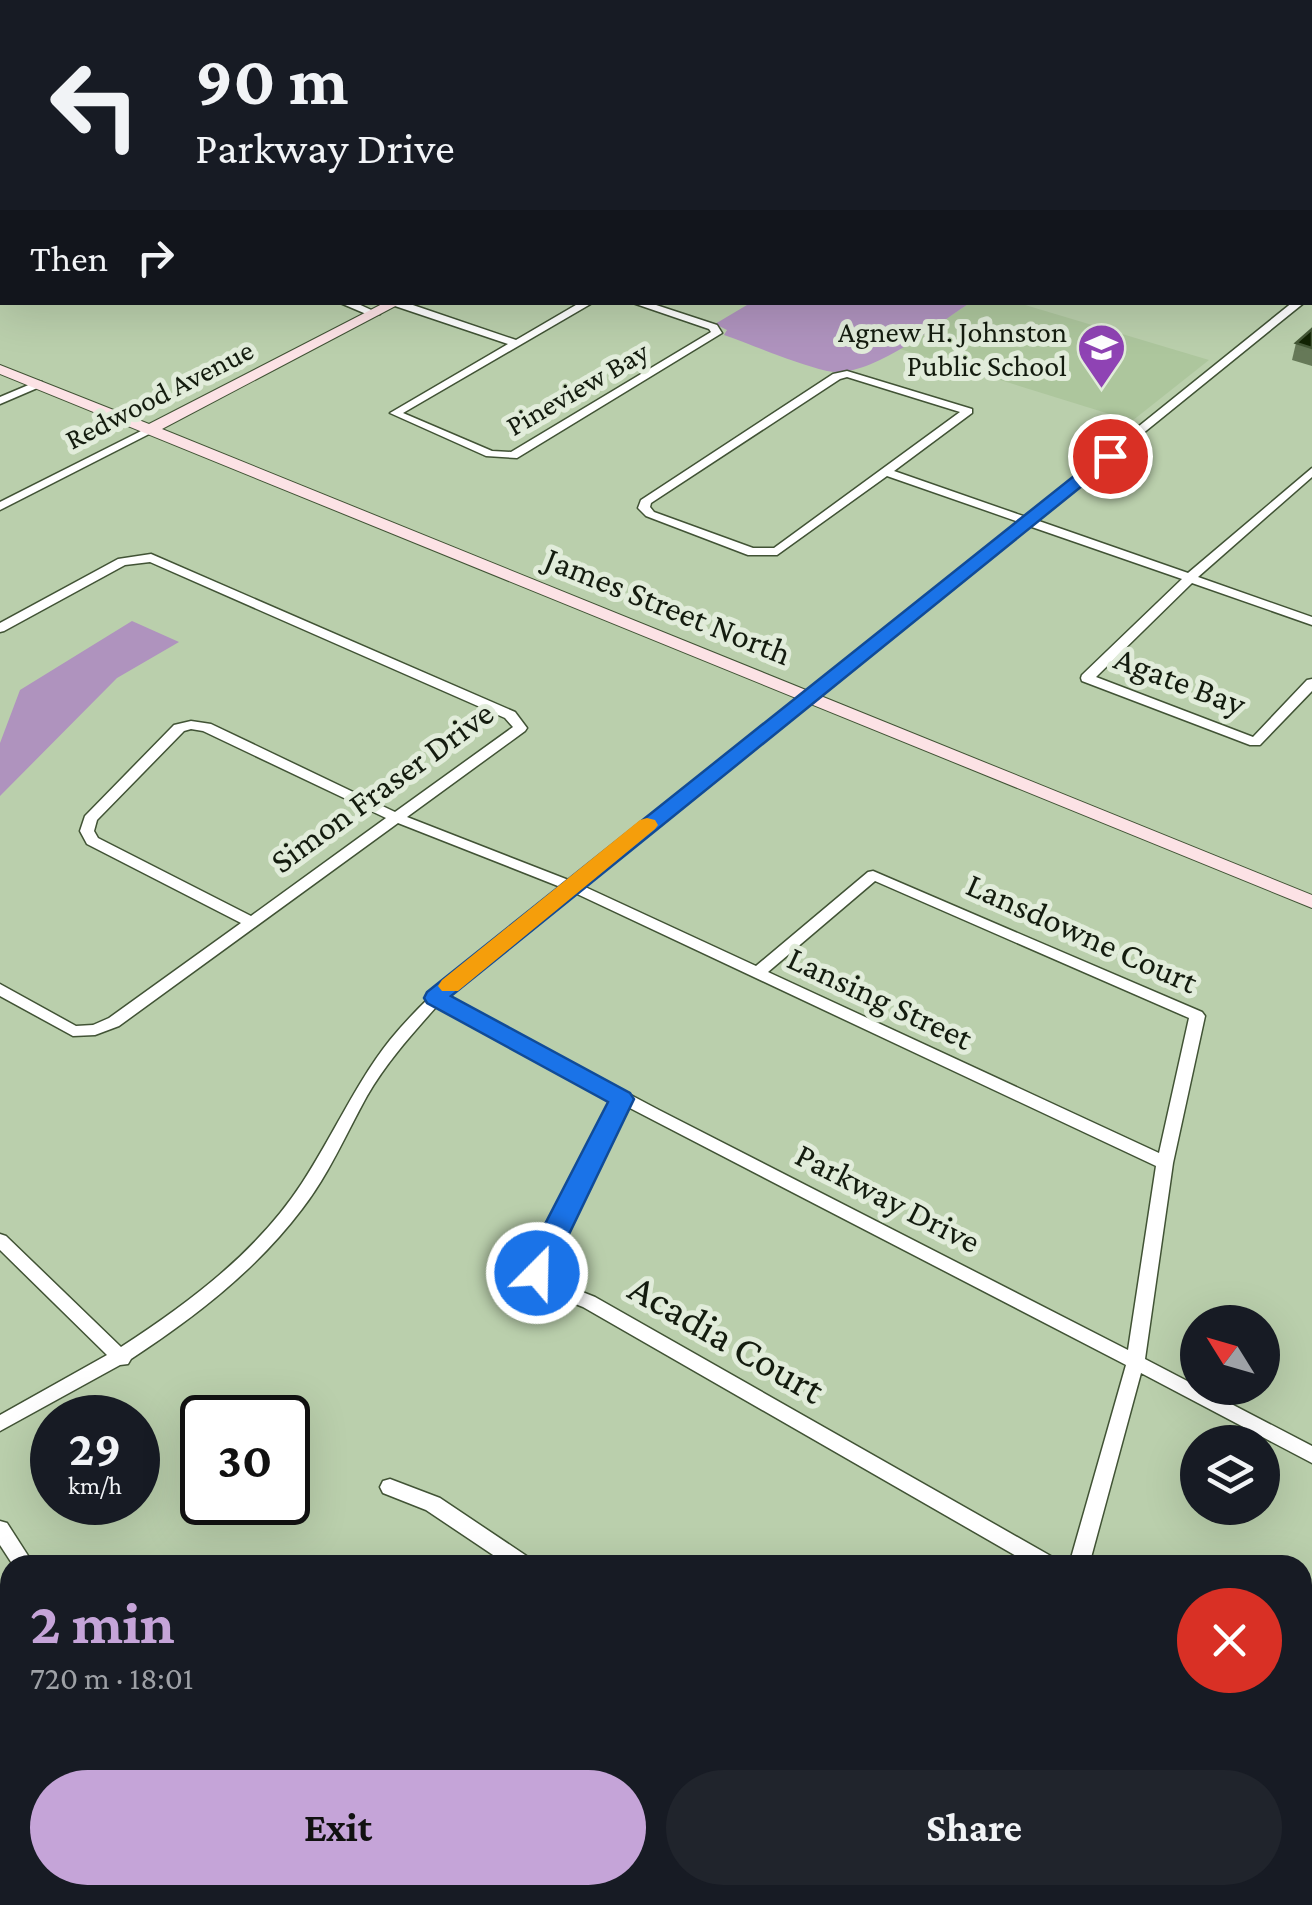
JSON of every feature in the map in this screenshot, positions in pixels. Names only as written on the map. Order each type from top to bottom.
[{"type":"street","points":[[351,305],[375,314]]},
{"type":"street","name":"Redwood Avenue","points":[[0,507],[393,305]]},
{"type":"street","name":"Pineview Bay","points":[[403,305],[516,343]]},
{"type":"street","name":"Pineview Bay","points":[[583,305],[395,413],[490,454],[513,456],[716,333],[713,327],[644,305]]},
{"type":"street","points":[[0,1424],[122,1359],[198,1304],[263,1245],[314,1178],[362,1092],[397,1040],[435,998],[1296,305]]},
{"type":"street","name":"James Street North","points":[[0,368],[1312,902]]},
{"type":"street","points":[[847,374],[968,411],[887,472],[776,552],[764,554],[650,514],[644,508],[645,502],[837,376],[847,374]]},
{"type":"street","points":[[0,401],[38,384]]},
{"type":"street","points":[[1191,577],[1312,471]]},
{"type":"street","points":[[887,472],[1312,621]]},
{"type":"street","name":"Simon Fraser Drive","points":[[0,989],[72,1031],[95,1030],[114,1022],[520,728],[516,718],[150,558],[122,562],[4,621]]},
{"type":"street","name":"Agate Bay","points":[[1191,577],[1087,678],[1255,742],[1312,683]]},
{"type":"street","name":"Lansing Street","points":[[249,921],[92,841],[87,831],[90,819],[169,734],[191,725],[206,727],[396,818],[570,886],[1165,1163]]},
{"type":"street","name":"Lansdowne Court","points":[[756,973],[873,876],[1197,1016],[1165,1163],[1136,1360],[1081,1555]]},
{"type":"street","name":"Parkway Drive","points":[[435,998],[622,1099],[1136,1360],[1312,1454]]},
{"type":"street","name":"Acadia Court","points":[[622,1099],[542,1257],[537,1273],[546,1284],[589,1302],[1032,1555]]},
{"type":"street","points":[[0,1240],[122,1359]]},
{"type":"street","points":[[390,1487],[433,1504],[509,1555]]},
{"type":"street","points":[[0,1528],[18,1555]]},
{"type":"shaded area","points":[[747,305],[967,305],[881,360],[844,372],[788,359],[724,335],[727,330],[715,324]]},
{"type":"shaded area","name":"Agnew H. Johnston Public School","points":[[967,305],[1025,305],[1209,360],[1132,421],[900,349]]},
{"type":"shaded area","points":[[132,621],[179,642],[117,678],[0,796],[0,743],[20,690]]},
{"type":"building","points":[[1312,329],[1312,348],[1296,343]]},
{"type":"slow traffic","points":[[450,986],[647,825]]},
{"type":"place","name":"Agnew H. Johnston Public School","points":[[1102,390]]},
{"type":"route","points":[[537,1273],[622,1099],[435,998],[1110,456]]}]
